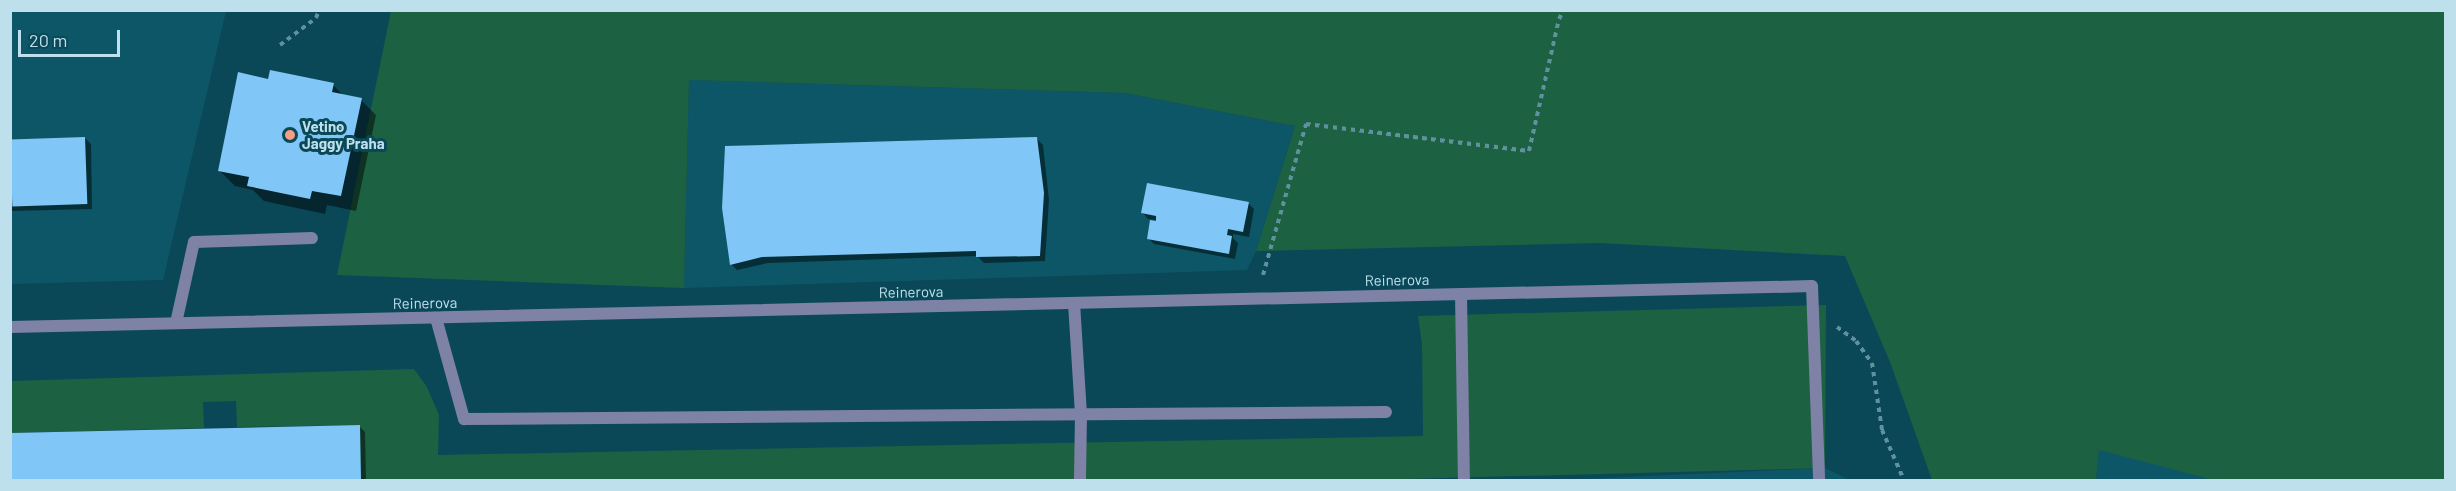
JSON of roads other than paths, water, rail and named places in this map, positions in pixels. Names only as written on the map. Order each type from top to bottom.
[{"type":"street","points":[[176,323],[194,242],[312,238]]},
{"type":"street","name":"Reinerova","points":[[10,327],[1812,286],[1819,480]]},
{"type":"street","points":[[1461,294],[1464,480]]},
{"type":"street","points":[[1074,303],[1081,415],[1080,480]]},
{"type":"street","points":[[436,318],[464,419],[1386,412]]},
{"type":"place","name":"Vetino Jaggy Praha","points":[[290,135]]}]
